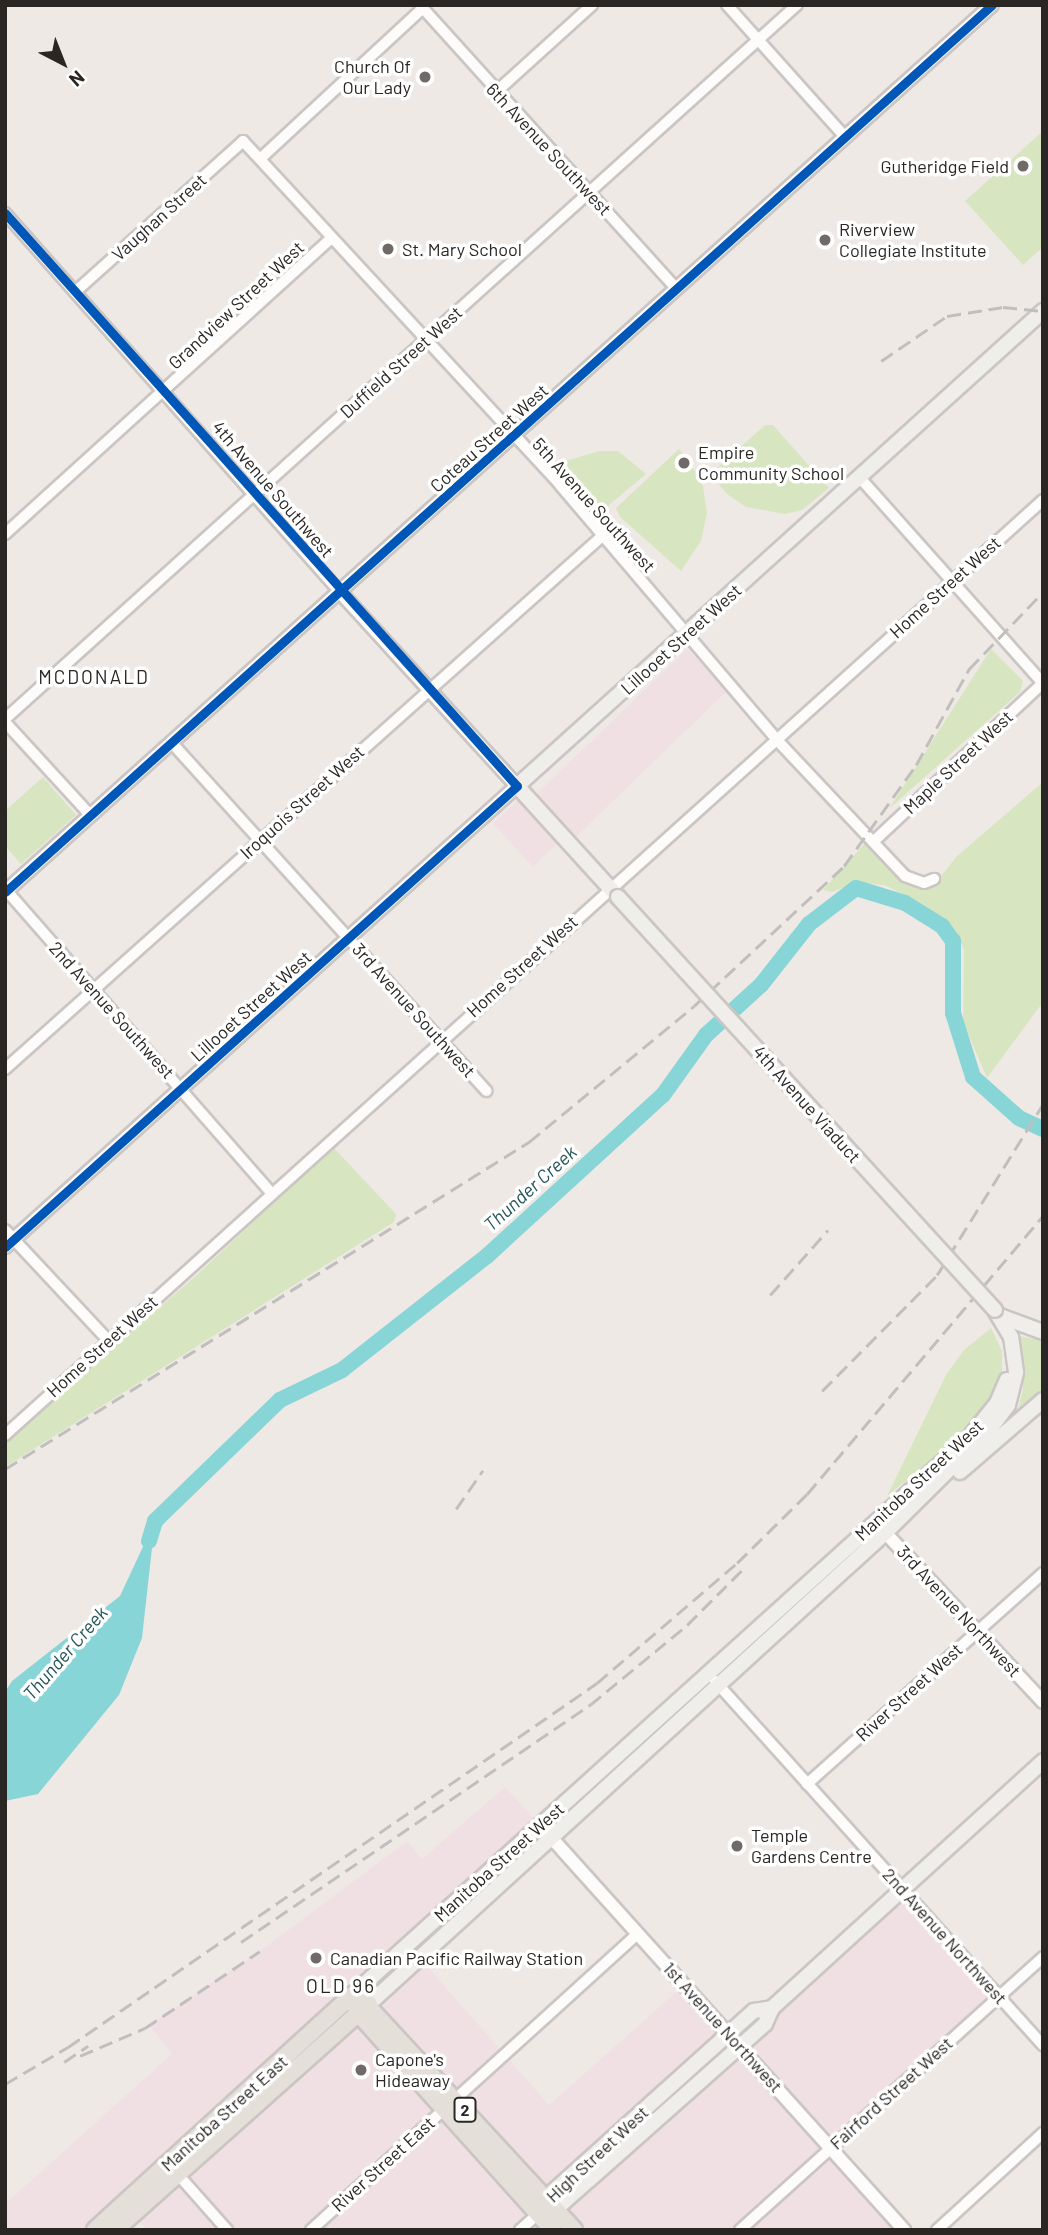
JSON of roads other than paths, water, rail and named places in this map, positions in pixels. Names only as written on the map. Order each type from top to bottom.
[{"type":"main road","name":"Lillooet Street West","points":[[517,786],[861,479],[1043,311]]},
{"type":"main road","name":"4th Avenue Southwest","points":[[517,786],[614,892]]},
{"type":"main road","name":"4th Avenue Viaduct","points":[[614,892],[998,1313]]},
{"type":"main road","points":[[998,1313],[1043,1332]]},
{"type":"main road","name":"Manitoba Street West","points":[[352,1995],[706,1672],[970,1438],[997,1403],[1009,1366],[998,1313]]},
{"type":"main road","name":"Manitoba Street West","points":[[364,2008],[886,1533],[969,1451],[1008,1405],[1016,1380],[1016,1358],[998,1313]]},
{"type":"main road","points":[[886,1533],[1043,1400]]},
{"type":"main road","name":"High Street West","points":[[538,2214],[765,2024],[772,2008],[1043,1761]]},
{"type":"main road","name":"2","points":[[352,1995],[449,2104],[553,2230]]},
{"type":"main road","name":"Manitoba Street East","points":[[115,2230],[173,2169],[352,1995]]},
{"type":"main road","name":"Manitoba Street East","points":[[95,2230],[173,2169],[364,2008]]},
{"type":"main road","name":"High Street West","points":[[551,2204],[754,2011],[772,2008]]},
{"type":"main road","name":"2","points":[[449,2104],[575,2230]]},
{"type":"street","points":[[496,92],[592,5]]},
{"type":"street","points":[[727,5],[845,137]]},
{"type":"street","name":"Duffield Street West","points":[[5,721],[797,5]]},
{"type":"street","name":"Coteau Street West","points":[[6,892],[992,5]]},
{"type":"street","points":[[260,159],[421,7]]},
{"type":"street","name":"6th Avenue Southwest","points":[[421,7],[677,289]]},
{"type":"street","name":"5th Avenue Southwest","points":[[243,141],[513,438],[560,485],[601,537],[688,633],[776,739],[905,876],[924,883],[934,879]]},
{"type":"street","name":"Vaughan Street","points":[[75,292],[243,141]]},
{"type":"street","name":"4th Avenue Southwest","points":[[5,213],[166,391],[340,592],[517,786]]},
{"type":"street","name":"Grandview Street West","points":[[5,534],[332,238]]},
{"type":"street","points":[[861,479],[1043,683]]},
{"type":"street","name":"Home Street West","points":[[5,1435],[441,1040],[614,892],[776,739],[1043,500]]},
{"type":"street","name":"Iroquois Street West","points":[[5,1069],[428,688],[601,537]]},
{"type":"street","name":"Maple Street West","points":[[874,841],[1043,683]]},
{"type":"street","points":[[5,721],[91,816]]},
{"type":"street","name":"3rd Avenue Southwest","points":[[172,743],[486,1091]]},
{"type":"street","name":"Lillooet Street West","points":[[8,1239],[182,1090],[517,786]]},
{"type":"street","name":"2nd Avenue Southwest","points":[[6,892],[271,1193]]},
{"type":"street","points":[[8,1239],[108,1340]]},
{"type":"street","name":"3rd Avenue Northwest","points":[[875,1521],[976,1633],[1043,1702]]},
{"type":"street","name":"River Street West","points":[[807,1784],[1043,1573]]},
{"type":"street","name":"2nd Avenue Northwest","points":[[706,1672],[1043,2045]]},
{"type":"street","name":"1st Avenue Northwest","points":[[540,1825],[904,2230]]},
{"type":"street","points":[[449,2104],[638,1934]]},
{"type":"street","name":"Fairford Street West","points":[[740,2230],[1043,1957]]},
{"type":"street","name":"River Street East","points":[[311,2230],[449,2104]]},
{"type":"street","points":[[937,2230],[1043,2133]]},
{"type":"street","points":[[173,2169],[228,2230]]},
{"type":"street","points":[[520,2230],[538,2214]]},
{"type":"water","points":[[155,1521],[142,1638],[119,1695],[38,1794],[5,1801],[5,1692],[12,1681],[120,1596]]},
{"type":"waterway","name":"Thunder Creek","points":[[149,1541],[155,1521],[280,1400],[342,1370],[487,1256],[663,1095],[706,1035],[761,985],[809,924],[856,888],[905,903],[942,926],[953,941],[953,1013],[973,1077],[1019,1118],[1043,1129]]},
{"type":"railway","points":[[881,361],[947,316],[1003,307],[1043,311]]},
{"type":"railway","points":[[5,1469],[529,1142],[694,1006],[844,866],[916,765],[969,669],[1043,592]]},
{"type":"railway","points":[[822,1391],[937,1275],[1043,1104]]},
{"type":"railway","points":[[5,2084],[68,2047],[597,1683],[737,1563],[807,1494],[1043,1216]]},
{"type":"railway","points":[[770,1295],[828,1230]]},
{"type":"railway","points":[[456,1509],[483,1470]]},
{"type":"railway","points":[[241,1942],[590,1705],[687,1625],[743,1569]]},
{"type":"railway","points":[[80,2056],[145,2028],[260,1951]]},
{"type":"railway","points":[[64,2062],[88,2046]]},
{"type":"place","name":"Church Of Our Lady","points":[[425,77]]},
{"type":"place","name":"Gutheridge Field","points":[[1023,166]]},
{"type":"place","name":"Riverview Collegiate Institute","points":[[825,240]]},
{"type":"place","name":"St. Mary School","points":[[388,249]]},
{"type":"place","name":"Empire Community School","points":[[684,463]]},
{"type":"place","name":"Temple Gardens Centre","points":[[737,1846]]},
{"type":"place","name":"Canadian Pacific Railway Station","points":[[316,1958]]},
{"type":"place","name":"Capone's Hideaway","points":[[361,2070]]},
{"type":"district","name":"MCDONALD","points":[[94,677]]},
{"type":"district","name":"OLD 96","points":[[341,1986]]}]
